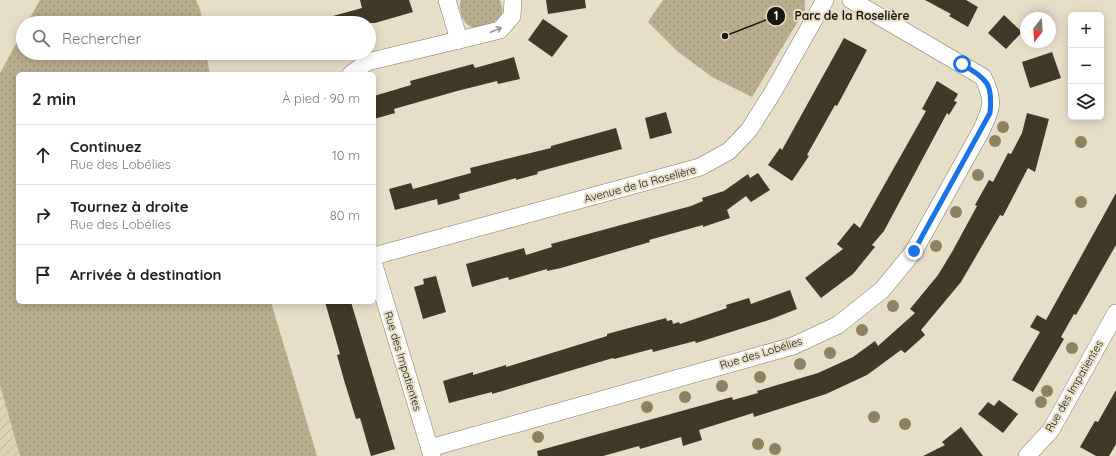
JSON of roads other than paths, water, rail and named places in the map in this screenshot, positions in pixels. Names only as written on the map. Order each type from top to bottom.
[{"type":"street","points":[[447,0],[458,40]]},
{"type":"street","points":[[376,60],[500,30],[512,16],[513,0]]},
{"type":"street","name":"Avenue de la Roselière","points":[[376,255],[700,167],[729,151],[749,130],[762,111],[825,0]]},
{"type":"street","name":"Rue des Lobélies","points":[[431,452],[793,346],[838,325],[882,290],[914,251],[990,113],[992,94],[983,77],[851,0]]},
{"type":"street","points":[[354,72],[367,62],[375,60]]},
{"type":"street","name":"Rue des Impatientes","points":[[376,272],[431,452]]},
{"type":"street","name":"Rue des Impatientes","points":[[1027,456],[1051,430],[1116,313]]},
{"type":"place","name":"Parc de la Roselière","points":[[725,36]]}]
